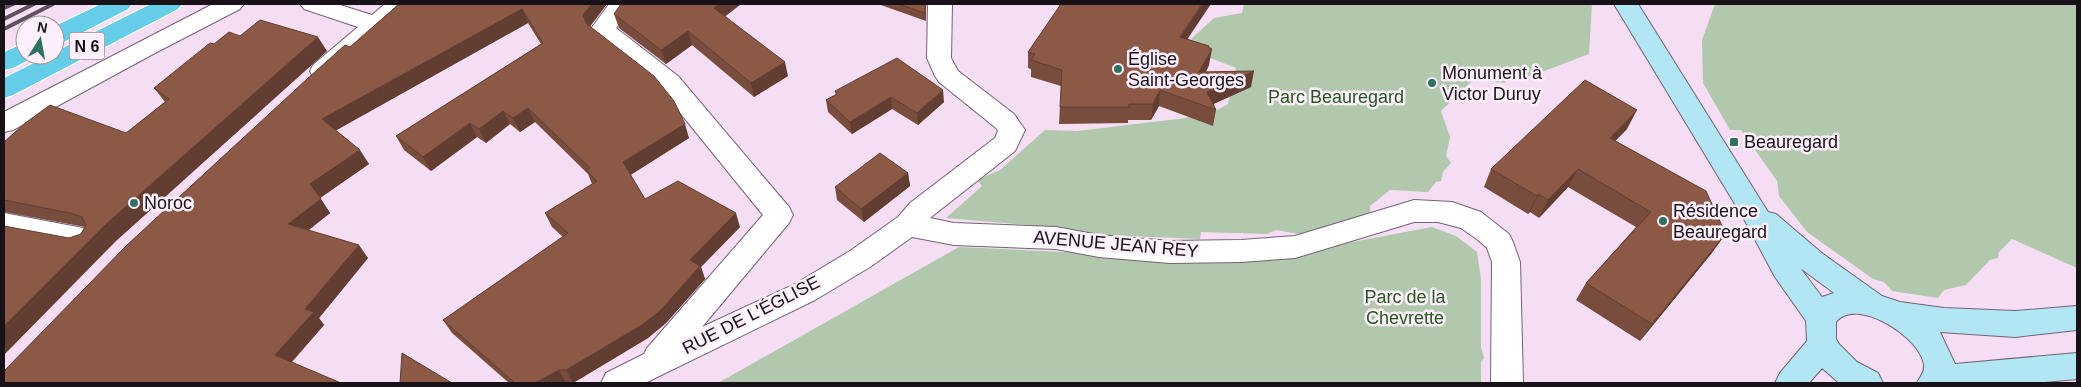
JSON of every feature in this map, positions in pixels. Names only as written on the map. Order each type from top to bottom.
[{"type":"main road","name":"N 6","points":[[65,31],[120,4]]},
{"type":"main road","name":"N 6","points":[[4,89],[170,4]]},
{"type":"main road","points":[[1626,4],[1755,213],[1785,269],[1822,331],[1831,357],[1845,370],[1867,383]]},
{"type":"main road","points":[[1755,213],[1812,262],[1885,309],[1915,325],[1928,338],[1937,352],[1940,366],[1935,381],[2077,366]]},
{"type":"main road","points":[[1791,383],[1822,331],[1827,310],[1838,304],[1854,301],[1944,320],[2015,324],[2077,318]]},
{"type":"street","points":[[4,123],[146,47],[232,4]]},
{"type":"street","points":[[312,4],[376,24]]},
{"type":"street","points":[[306,85],[399,4]]},
{"type":"street","points":[[621,4],[602,30],[669,82],[778,215],[651,365]]},
{"type":"street","name":"RUE DE L'ÉGLISE","points":[[617,383],[805,292],[860,259],[908,225],[920,212],[1006,144],[1012,130],[1005,121],[948,76],[939,58],[940,4]]},
{"type":"street","name":"AVENUE JEAN REY","points":[[908,225],[954,234],[1056,238],[1099,246],[1170,252],[1241,251],[1295,247],[1414,211],[1438,211],[1452,214],[1470,220],[1488,232],[1499,242],[1506,262],[1507,383]]},
{"type":"street","points":[[4,224],[83,239]]},
{"type":"green space","name":"Parc Beauregard","points":[[1244,4],[1592,4],[1589,54],[1518,81],[1507,80],[1504,83],[1474,79],[1441,111],[1450,137],[1446,156],[1451,163],[1443,172],[1441,181],[1436,182],[1428,192],[1390,190],[1370,206],[1371,232],[1304,235],[1276,230],[1267,234],[1201,232],[1200,239],[1103,235],[1063,228],[946,218],[982,186],[977,180],[1000,170],[1045,130],[1077,131],[1186,118],[1192,114],[1210,114],[1228,104],[1236,68],[1195,52],[1191,39],[1214,18],[1242,13]]},
{"type":"green space","points":[[1715,4],[2077,4],[2077,268],[2012,239],[1999,252],[1998,258],[1990,260],[1966,285],[1944,290],[1938,298],[1892,291],[1884,282],[1873,279],[1807,232],[1779,196],[1777,181],[1741,130],[1730,130],[1703,83],[1702,40]]},
{"type":"green space","name":"Parc de la Chevrette","points":[[1432,227],[1456,236],[1477,252],[1481,279],[1481,347],[1484,358],[1481,362],[1481,383],[718,383],[959,247],[1146,256],[1283,255]]},
{"type":"building","points":[[399,4],[592,4],[583,15],[587,24],[654,76],[674,101],[685,124],[623,162],[645,199],[678,181],[736,213],[690,260],[700,266],[661,310],[642,325],[566,370],[559,370],[535,383],[515,383],[443,320],[568,233],[545,213],[597,181],[586,170],[590,168],[528,108],[513,118],[503,111],[479,129],[470,123],[423,157],[396,136],[543,43],[522,9],[322,119],[360,150],[310,184],[321,199],[288,224],[359,245],[305,309],[314,312],[275,355],[341,383],[4,383],[4,371],[127,245],[345,45],[350,47]]},
{"type":"building","points":[[621,4],[720,4],[714,8],[785,62],[751,83],[688,31],[661,50],[614,14]]},
{"type":"building","points":[[898,4],[925,4],[925,13]]},
{"type":"building","points":[[1061,4],[1202,4],[1180,37],[1209,46],[1212,49],[1199,72],[1254,71],[1207,92],[1216,110],[1160,90],[1153,104],[1129,104],[1129,107],[1060,107],[1062,70],[1031,60],[1035,54],[1028,52]]},
{"type":"building","points":[[260,20],[318,37],[104,226],[4,326],[4,226],[69,238],[81,234],[86,225],[82,217],[70,213],[4,200],[4,142],[50,105],[126,133],[169,99],[154,88],[210,43],[214,44],[229,32],[240,36]]},
{"type":"building","points":[[897,58],[943,90],[917,113],[891,97],[850,122],[826,100],[837,94],[835,91]]},
{"type":"building","name":"Résidence Beauregard","points":[[1585,80],[1637,110],[1610,138],[1706,191],[1724,230],[1724,236],[1652,324],[1586,283],[1651,212],[1578,169],[1548,200],[1539,194],[1537,196],[1491,169]]},
{"type":"building","points":[[880,153],[908,173],[861,209],[835,187]]},
{"type":"building","points":[[402,353],[452,383],[400,383]]},
{"type":"railway","points":[[4,8],[13,4]]},
{"type":"railway","points":[[4,19],[34,4]]},
{"type":"railway","points":[[4,29],[53,4]]},
{"type":"place","name":"Église Saint-Georges","points":[[1118,69]]},
{"type":"place","name":"Monument à Victor Duruy","points":[[1432,83]]},
{"type":"place","name":"Beauregard","points":[[1734,142]]},
{"type":"place","name":"Noroc","points":[[134,203]]},
{"type":"place","name":"Résidence Beauregard","points":[[1663,221]]}]
